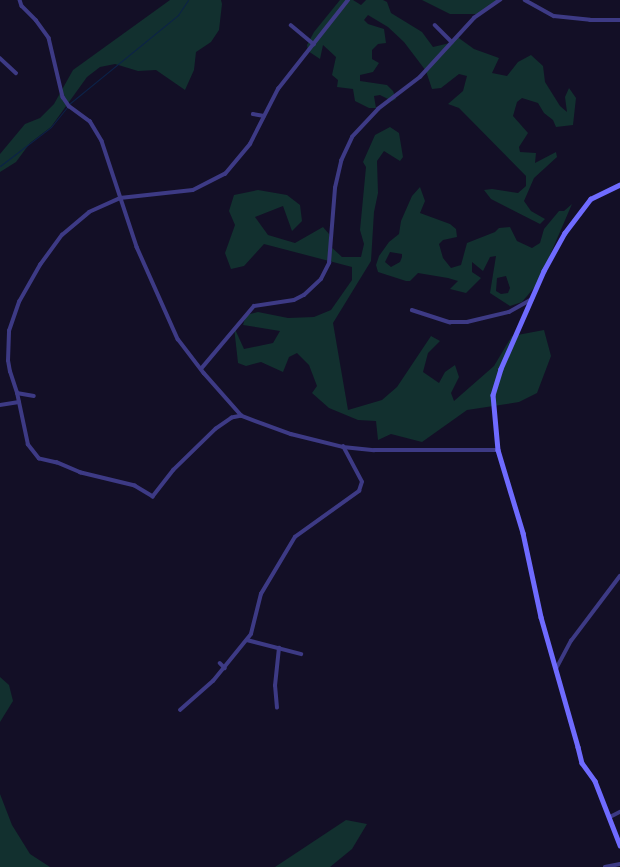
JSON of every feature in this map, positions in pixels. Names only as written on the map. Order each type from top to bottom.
[{"type":"main road","points":[[620,184],[595,197],[583,207],[544,271],[501,369],[493,395],[495,434],[498,450],[523,533],[541,617],[582,763],[588,771],[610,817],[620,845]]},
{"type":"street","points":[[20,0],[22,6],[36,20],[49,38],[63,97],[69,106],[90,121],[102,141],[120,198],[160,302],[178,339],[201,369],[242,416],[291,434],[343,447],[374,450],[498,450]]},
{"type":"street","points":[[242,416],[232,418],[216,429],[170,474],[153,497],[135,486],[81,474],[35,456],[28,445],[17,393],[8,361],[8,344],[15,313],[27,285],[70,227],[106,203],[120,198],[193,190],[209,184],[225,174],[235,163],[264,116],[278,89],[348,0]]},
{"type":"street","points":[[201,369],[254,306],[294,300],[304,295],[321,280],[329,263],[334,195],[339,168],[352,137],[378,109],[420,77],[474,18],[500,0]]},
{"type":"street","points":[[525,0],[554,16],[590,20],[620,20]]},
{"type":"street","points":[[291,25],[314,44]]},
{"type":"street","points":[[434,25],[452,42]]},
{"type":"street","points":[[0,58],[16,73]]},
{"type":"street","points":[[253,114],[264,116]]},
{"type":"street","points":[[412,310],[450,322],[467,322],[509,312],[533,298]]},
{"type":"street","points":[[17,393],[34,396]]},
{"type":"street","points":[[0,405],[19,402]]},
{"type":"street","points":[[180,710],[225,668],[247,640],[255,624],[260,594],[295,537],[359,491],[362,486],[343,447]]},
{"type":"street","points":[[556,669],[571,641],[620,576]]},
{"type":"street","points":[[247,640],[301,654]]},
{"type":"street","points":[[278,708],[275,686],[280,648]]},
{"type":"street","points":[[220,663],[225,668]]},
{"type":"street","points":[[610,817],[620,812]]},
{"type":"street","points":[[605,867],[620,864]]},
{"type":"green space","points":[[170,0],[221,0],[222,4],[219,30],[211,42],[196,52],[194,70],[185,90],[156,70],[138,71],[115,64],[100,67],[87,77],[51,127],[30,143],[16,162],[0,172],[0,154],[25,124],[40,118],[54,104],[73,70]]},
{"type":"green space","points":[[340,0],[353,0],[361,5],[366,0],[383,0],[387,2],[391,13],[422,32],[433,47],[450,43],[456,36],[474,49],[499,58],[492,73],[507,76],[518,62],[531,55],[543,66],[545,82],[560,106],[567,112],[565,97],[569,88],[576,98],[573,125],[556,127],[553,120],[544,113],[538,103],[522,98],[517,102],[513,116],[528,133],[519,147],[520,152],[536,153],[535,163],[556,152],[557,157],[534,178],[524,201],[531,211],[545,219],[540,224],[491,199],[484,190],[492,189],[518,193],[526,186],[526,176],[459,108],[448,104],[463,91],[467,76],[459,74],[441,88],[432,89],[426,71],[404,42],[388,27],[368,15],[364,20],[368,24],[384,29],[386,43],[378,44],[372,50],[372,59],[379,63],[373,72],[360,75],[360,81],[387,85],[393,91],[396,99],[392,101],[380,95],[374,96],[376,108],[369,108],[355,101],[353,89],[337,87],[338,80],[332,75],[336,57],[323,45],[320,59],[308,51],[307,45],[314,32]]},
{"type":"green space","points":[[422,0],[498,0],[479,14],[450,14]]},
{"type":"green space","points":[[390,127],[399,133],[403,157],[400,161],[384,151],[377,161],[378,193],[374,212],[371,261],[333,323],[348,410],[382,400],[397,387],[431,336],[440,341],[428,353],[423,372],[439,383],[445,372],[455,365],[459,377],[451,393],[454,401],[494,366],[512,336],[544,330],[551,356],[537,393],[519,402],[467,410],[422,442],[391,434],[378,440],[376,421],[358,420],[329,408],[312,393],[317,386],[309,365],[297,353],[289,357],[283,372],[261,362],[246,366],[238,363],[234,327],[244,349],[273,343],[280,331],[243,325],[246,315],[258,312],[288,318],[314,317],[331,310],[352,280],[352,267],[264,244],[244,266],[231,269],[225,253],[235,225],[229,211],[234,195],[258,190],[287,195],[300,205],[302,221],[292,231],[283,206],[255,217],[268,235],[295,243],[323,227],[329,234],[329,245],[342,257],[361,257],[364,244],[360,230],[366,167],[363,162],[375,135]]},
{"type":"green space","points":[[420,187],[425,201],[420,213],[450,224],[456,229],[457,237],[443,240],[439,244],[443,258],[451,268],[461,265],[467,243],[495,232],[499,228],[510,227],[517,241],[532,248],[540,243],[544,229],[559,211],[564,211],[572,204],[538,283],[522,302],[510,306],[490,293],[496,256],[490,257],[483,271],[472,262],[472,272],[481,278],[466,293],[450,289],[458,281],[448,278],[418,273],[410,281],[406,281],[378,272],[376,265],[379,256],[389,242],[399,234],[401,221],[412,196]],"holes":[[[390,252],[402,254],[400,262],[391,267],[385,262]],[[506,276],[510,288],[508,293],[501,294],[496,291],[497,278]]]},
{"type":"green space","points":[[0,677],[9,685],[13,701],[0,722]]},
{"type":"green space","points":[[0,794],[12,825],[30,854],[50,867],[0,867]]},
{"type":"green space","points":[[346,820],[367,824],[352,849],[330,867],[275,867]]},
{"type":"waterway","points":[[69,104],[178,15],[188,0]]},
{"type":"waterway","points":[[0,166],[51,127],[67,107]]}]
